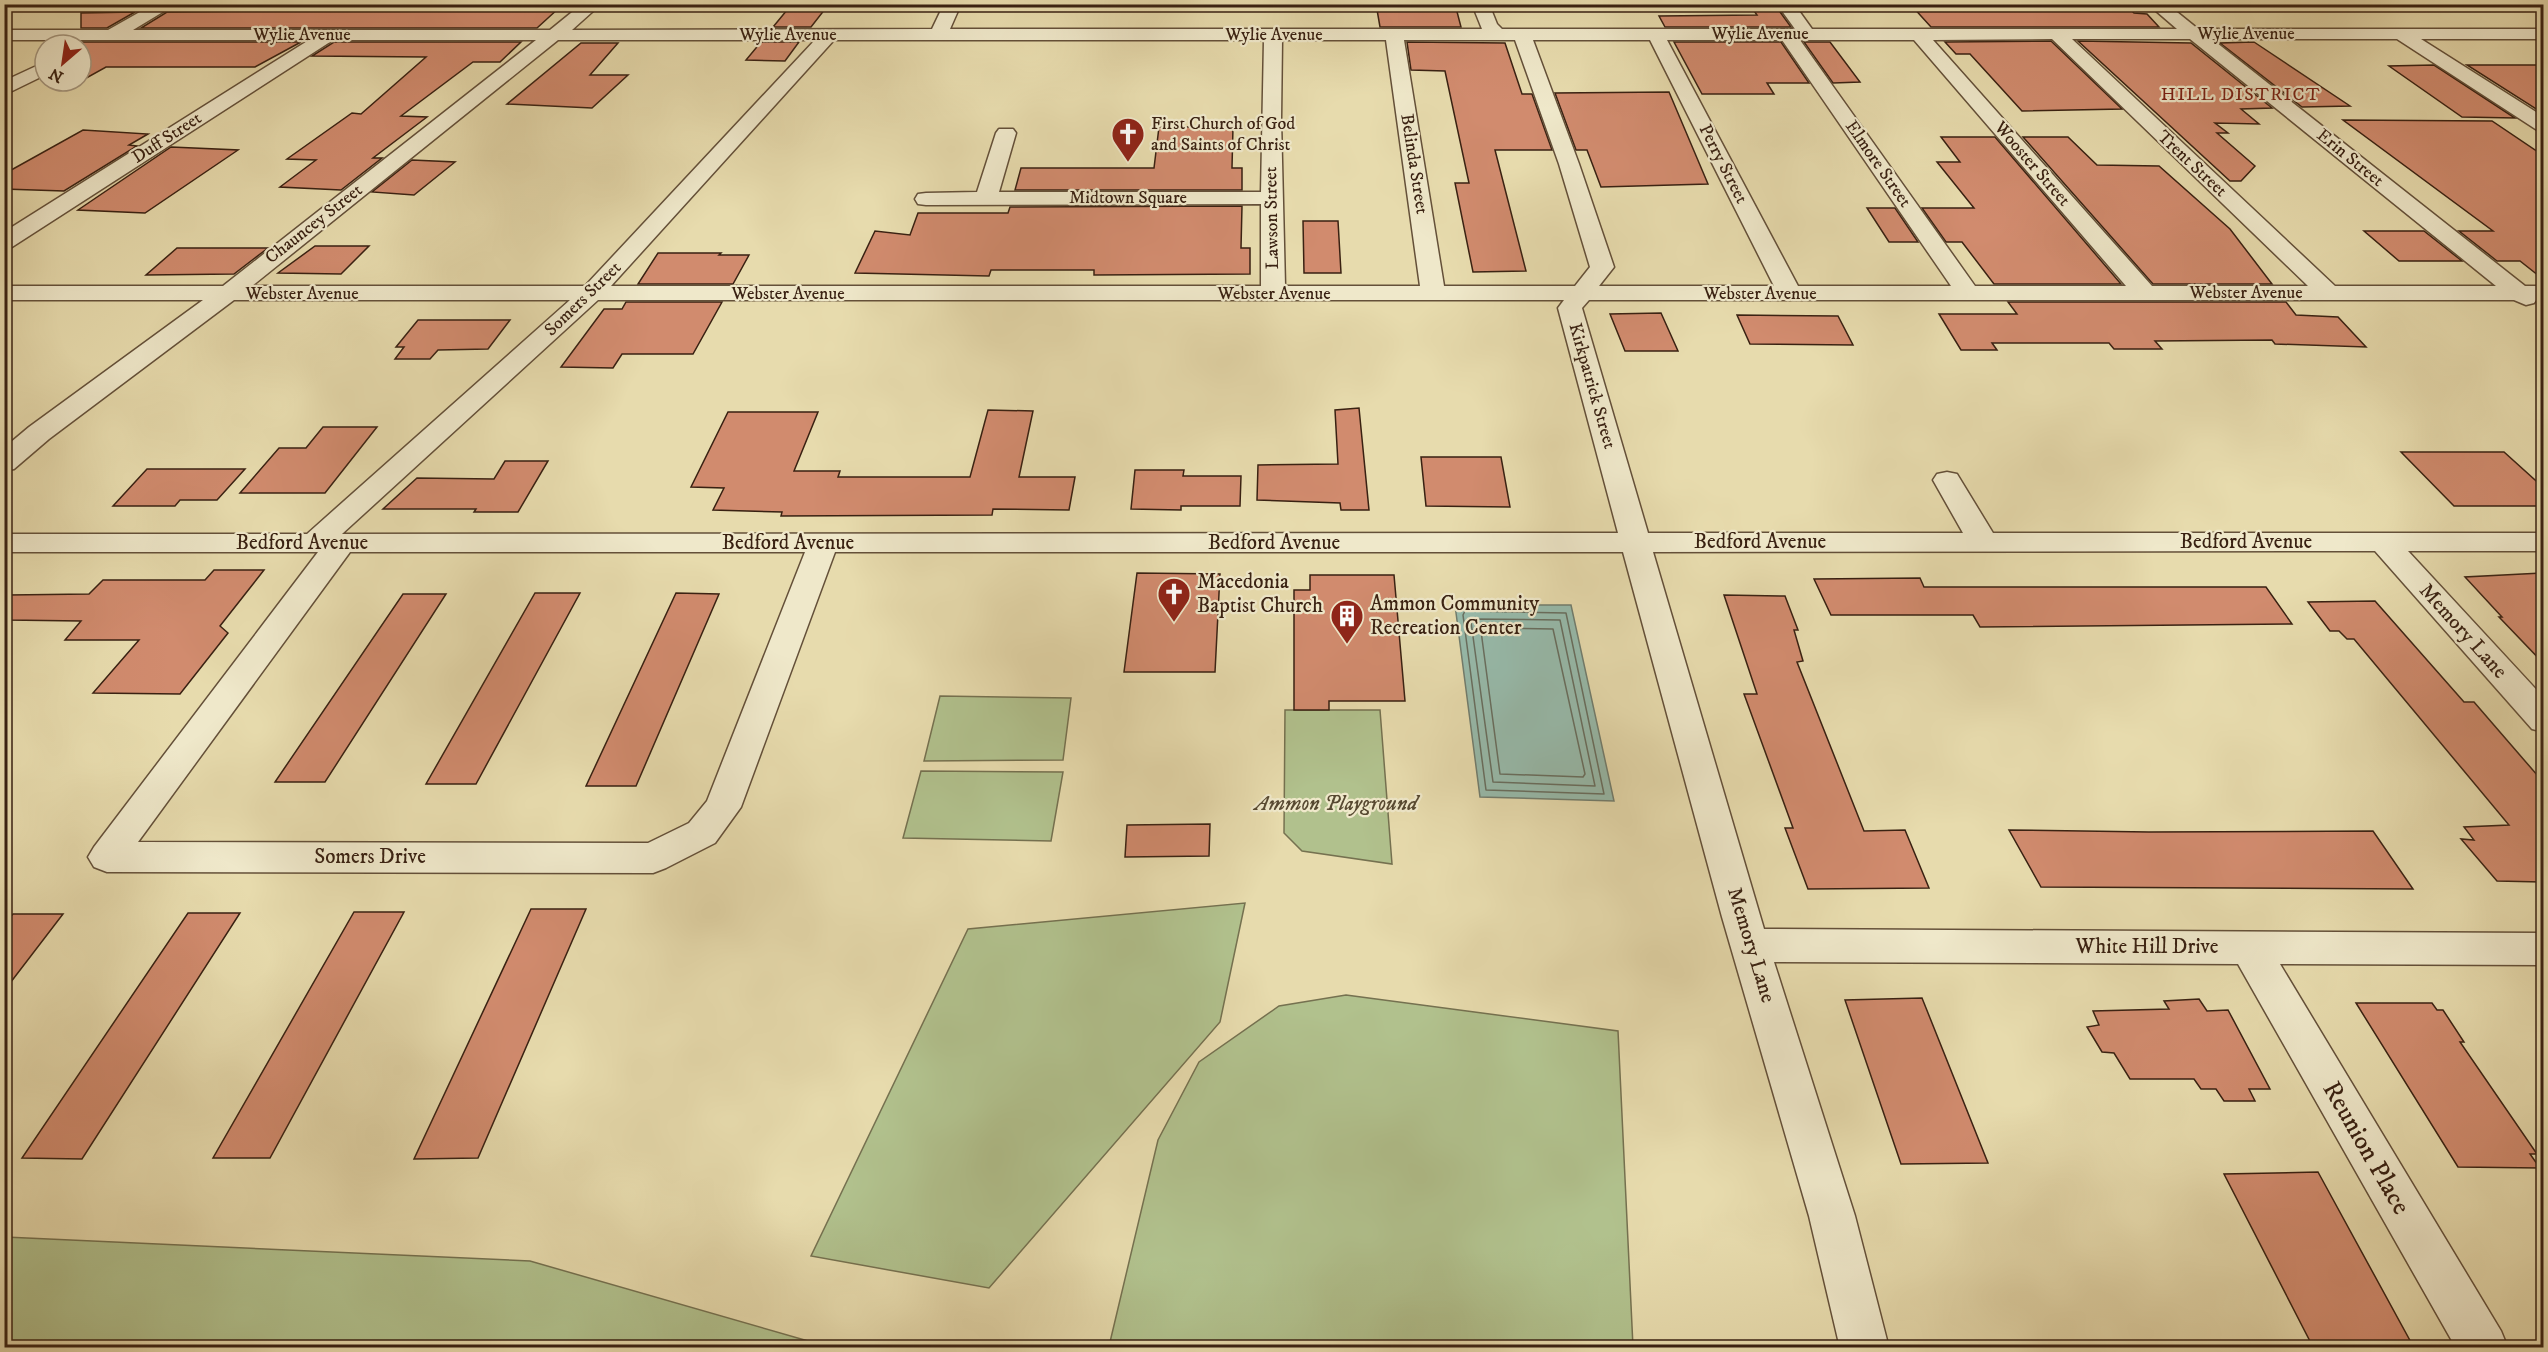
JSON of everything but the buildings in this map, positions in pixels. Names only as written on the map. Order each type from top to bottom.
[{"type":"street","points":[[93,44],[168,4]]},
{"type":"street","name":"Chauncey Street","points":[[4,463],[39,433],[227,294],[557,35],[593,4]]},
{"type":"street","points":[[939,34],[953,4]]},
{"type":"street","points":[[1480,4],[1489,26],[1497,34]]},
{"type":"street","points":[[1785,4],[1806,34]]},
{"type":"street","name":"Erin Street","points":[[2156,4],[2544,312]]},
{"type":"street","name":"Somers Street","points":[[328,543],[591,294],[830,34]]},
{"type":"street","name":"Lawson Street","points":[[1273,34],[1271,198],[1273,294]]},
{"type":"street","name":"Belinda Street","points":[[1394,34],[1433,294]]},
{"type":"street","name":"Kirkpatrick Street","points":[[1522,34],[1569,165],[1602,267],[1570,308],[1636,543]]},
{"type":"street","name":"Elmore Street","points":[[1787,34],[1968,294]]},
{"type":"street","name":"Wooster Street","points":[[1919,34],[2146,294]]},
{"type":"street","name":"Trent Street","points":[[2056,34],[2329,293]]},
{"type":"street","points":[[2401,34],[2544,126]]},
{"type":"street","name":"Wylie Avenue","points":[[4,35],[2544,34]]},
{"type":"street","name":"Duff Street","points":[[4,242],[329,35]]},
{"type":"street","name":"Perry Street","points":[[1656,35],[1790,294]]},
{"type":"street","points":[[4,89],[33,74]]},
{"type":"street","points":[[986,199],[1006,133]]},
{"type":"street","name":"Midtown Square","points":[[926,199],[1271,198]]},
{"type":"street","name":"Webster Avenue","points":[[4,293],[2544,293]]},
{"type":"street","points":[[1947,480],[1983,541]]},
{"type":"street","name":"Memory Lane","points":[[2383,542],[2544,720]]},
{"type":"street","name":"Bedford Avenue","points":[[4,543],[2544,542]]},
{"type":"street","name":"Somers Drive","points":[[328,543],[107,857],[653,858],[702,833],[723,807],[823,543]]},
{"type":"street","name":"Memory Lane","points":[[1636,543],[1751,945],[1832,1216],[1865,1347]]},
{"type":"street","name":"White Hill Drive","points":[[1751,945],[2544,949]]},
{"type":"street","name":"Reunion Place","points":[[2249,947],[2484,1347]]},
{"type":"green space","points":[[940,696],[1071,698],[1063,760],[924,761]]},
{"type":"green space","name":"Ammon Playground","points":[[1285,710],[1380,710],[1392,864],[1302,851],[1284,833]]},
{"type":"green space","points":[[921,771],[1063,772],[1051,841],[903,838]]},
{"type":"green space","points":[[1245,903],[1220,1022],[989,1288],[811,1256],[968,929]]},
{"type":"green space","points":[[1346,995],[1618,1031],[1633,1347],[1141,1348],[1110,1342],[1158,1140],[1199,1062],[1279,1006]]},
{"type":"green space","points":[[5,1237],[530,1261],[829,1347],[5,1347]]},
{"type":"water","points":[[1455,605],[1571,605],[1614,801],[1480,797]]},
{"type":"place","name":"First Church of God and Saints of Christ","points":[[1128,163]]},
{"type":"place","name":"Macedonia Baptist Church","points":[[1174,623]]},
{"type":"place","name":"Ammon Community Recreation Center","points":[[1347,645]]},
{"type":"district","name":"HILL DISTRICT","points":[[2241,95]]}]
